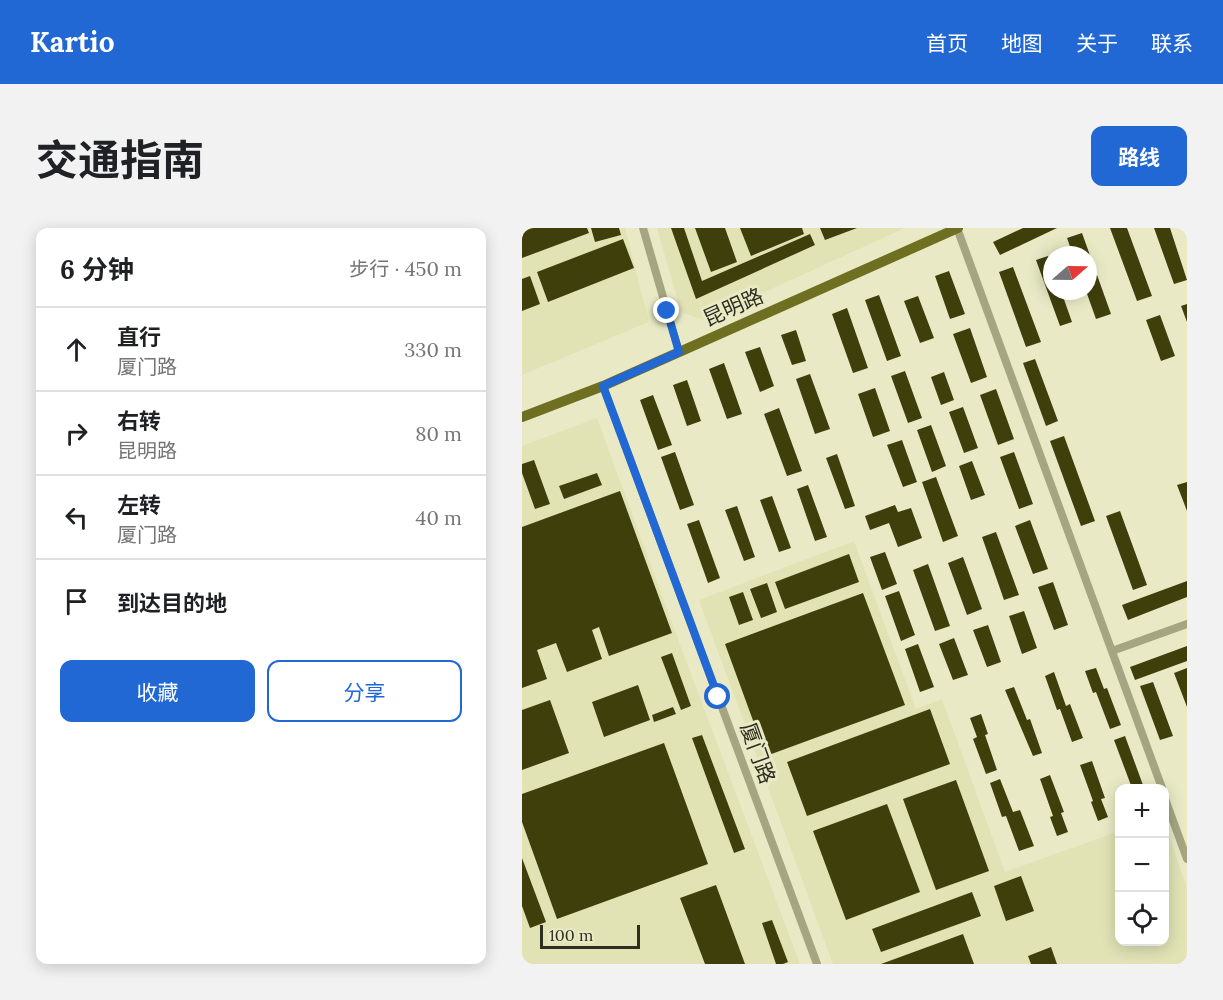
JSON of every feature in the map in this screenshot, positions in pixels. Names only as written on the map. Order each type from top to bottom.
[{"type":"main road","name":"昆明路","points":[[522,417],[603,386],[957,228]]},
{"type":"street","points":[[643,228],[679,352]]},
{"type":"street","points":[[957,228],[1160,784]]},
{"type":"street","name":"厦门路","points":[[603,386],[817,964]]},
{"type":"street","points":[[1112,651],[1187,624]]},
{"type":"street","points":[[1169,810],[1187,859]]},
{"type":"shaded area","points":[[522,228],[625,228],[649,322],[522,375]]},
{"type":"shaded area","points":[[657,228],[905,228],[703,320],[681,312]]},
{"type":"shaded area","points":[[597,418],[800,964],[522,964],[522,446]]},
{"type":"shaded area","points":[[854,541],[916,709],[942,699],[1005,872],[1115,832],[1115,946],[1169,946],[1169,836],[1187,888],[1187,964],[833,964],[699,600]]},
{"type":"building","points":[[522,228],[587,228],[589,233],[522,258]]},
{"type":"building","points":[[591,228],[619,228],[621,235],[595,242]]},
{"type":"building","points":[[671,228],[684,228],[702,281],[810,234],[815,245],[696,299]]},
{"type":"building","points":[[695,228],[725,228],[737,262],[711,272]]},
{"type":"building","points":[[740,228],[802,228],[804,234],[751,256]]},
{"type":"building","points":[[820,228],[857,228],[825,240]]},
{"type":"building","points":[[1023,228],[1057,228],[1000,255],[993,242]]},
{"type":"building","points":[[1110,228],[1127,228],[1152,296],[1137,301]]},
{"type":"building","points":[[1154,228],[1170,228],[1187,280],[1174,284]]},
{"type":"building","points":[[1082,233],[1087,246],[1070,246],[1067,238]]},
{"type":"building","points":[[623,239],[634,268],[548,302],[537,272]]},
{"type":"building","points":[[1043,258],[1043,279],[1036,260]]},
{"type":"building","points":[[1013,267],[1041,342],[1026,347],[999,272]]},
{"type":"building","points":[[949,271],[965,314],[950,319],[935,276]]},
{"type":"building","points":[[1097,275],[1111,314],[1096,319],[1089,300],[1097,300]]},
{"type":"building","points":[[530,276],[540,304],[522,311],[522,279]]},
{"type":"building","points":[[879,295],[901,356],[887,361],[865,300]]},
{"type":"building","points":[[918,296],[934,338],[920,343],[904,301]]},
{"type":"building","points":[[1051,300],[1064,300],[1072,322],[1060,326]]},
{"type":"building","points":[[1187,304],[1187,322],[1181,306]]},
{"type":"building","points":[[847,308],[868,368],[853,373],[832,314]]},
{"type":"building","points":[[1160,315],[1175,356],[1161,361],[1146,320]]},
{"type":"building","points":[[970,328],[987,377],[971,383],[953,334]]},
{"type":"building","points":[[796,330],[806,361],[792,365],[781,335]]},
{"type":"building","points":[[760,347],[774,386],[760,392],[745,352]]},
{"type":"building","points":[[1035,359],[1058,421],[1046,426],[1023,363]]},
{"type":"building","points":[[724,363],[742,414],[727,419],[709,369]]},
{"type":"building","points":[[905,371],[922,418],[908,423],[891,376]]},
{"type":"building","points":[[944,372],[954,400],[941,405],[931,377]]},
{"type":"building","points":[[810,374],[830,429],[815,434],[796,379]]},
{"type":"building","points":[[687,380],[701,421],[687,426],[673,385]]},
{"type":"building","points":[[875,388],[890,431],[873,437],[858,394]]},
{"type":"building","points":[[996,389],[1014,439],[998,445],[980,395]]},
{"type":"building","points":[[653,395],[672,445],[658,450],[640,400]]},
{"type":"building","points":[[963,407],[978,448],[964,453],[949,412]]},
{"type":"building","points":[[779,408],[802,471],[787,476],[764,414]]},
{"type":"building","points":[[931,425],[946,466],[932,472],[917,430]]},
{"type":"building","points":[[1064,436],[1095,521],[1081,526],[1050,441]]},
{"type":"building","points":[[902,440],[917,482],[903,487],[887,445]]},
{"type":"building","points":[[675,452],[694,505],[680,510],[661,457]]},
{"type":"building","points":[[1014,452],[1033,504],[1019,509],[1000,457]]},
{"type":"building","points":[[837,454],[855,506],[845,509],[826,458]]},
{"type":"building","points":[[534,460],[550,504],[535,509],[522,473],[522,464]]},
{"type":"building","points":[[972,461],[985,495],[971,500],[959,466]]},
{"type":"building","points":[[597,473],[602,485],[564,499],[559,486]]},
{"type":"building","points":[[936,477],[958,536],[943,542],[922,482]]},
{"type":"building","points":[[1187,482],[1187,511],[1177,485]]},
{"type":"building","points":[[808,485],[827,537],[815,541],[797,489]]},
{"type":"building","points":[[620,491],[672,633],[609,656],[599,627],[592,630],[602,659],[567,672],[556,643],[537,650],[547,679],[522,688],[522,527]]},
{"type":"building","points":[[772,496],[791,548],[779,552],[760,500]]},
{"type":"building","points":[[895,505],[898,512],[911,508],[922,538],[898,547],[889,523],[870,530],[865,516]]},
{"type":"building","points":[[737,506],[755,557],[744,561],[725,510]]},
{"type":"building","points":[[1120,511],[1147,585],[1133,590],[1106,516]]},
{"type":"building","points":[[699,520],[720,578],[708,583],[687,524]]},
{"type":"building","points":[[1030,520],[1048,569],[1033,574],[1015,526]]},
{"type":"building","points":[[996,532],[1019,595],[1004,600],[982,537]]},
{"type":"building","points":[[885,552],[897,584],[882,590],[870,557]]},
{"type":"building","points":[[849,554],[859,582],[785,609],[775,582]]},
{"type":"building","points":[[963,557],[982,609],[967,615],[948,563]]},
{"type":"building","points":[[928,564],[950,626],[935,631],[913,570]]},
{"type":"building","points":[[1187,581],[1187,597],[1128,620],[1122,605]]},
{"type":"building","points":[[1053,582],[1068,625],[1054,630],[1038,587]]},
{"type":"building","points":[[767,583],[777,612],[761,618],[750,589]]},
{"type":"building","points":[[899,591],[915,635],[901,641],[885,596]]},
{"type":"building","points":[[743,592],[753,620],[739,625],[729,597]]},
{"type":"building","points":[[863,593],[905,705],[766,756],[725,644]]},
{"type":"building","points":[[1024,611],[1037,648],[1022,654],[1009,616]]},
{"type":"building","points":[[988,625],[1001,662],[987,667],[973,630]]},
{"type":"building","points":[[954,638],[968,675],[953,680],[939,644]]},
{"type":"building","points":[[918,644],[934,687],[920,692],[905,649]]},
{"type":"building","points":[[1187,646],[1187,661],[1135,680],[1130,667]]},
{"type":"building","points":[[672,653],[691,706],[681,710],[661,657]]},
{"type":"building","points":[[1096,668],[1104,689],[1107,688],[1121,725],[1110,729],[1085,671]]},
{"type":"building","points":[[1187,668],[1187,707],[1174,673]]},
{"type":"building","points":[[1054,672],[1066,706],[1070,704],[1083,738],[1072,742],[1045,676]]},
{"type":"building","points":[[1153,682],[1173,736],[1160,740],[1140,686]]},
{"type":"building","points":[[638,685],[650,720],[604,737],[592,702]]},
{"type":"building","points":[[1014,687],[1027,720],[1030,719],[1042,753],[1033,756],[1005,690]]},
{"type":"building","points":[[550,700],[569,753],[522,770],[522,710]]},
{"type":"building","points":[[673,707],[676,714],[654,722],[652,715]]},
{"type":"building","points":[[930,709],[950,764],[807,816],[787,762]]},
{"type":"building","points":[[981,714],[988,734],[985,735],[997,770],[986,774],[973,739],[977,737],[970,718]]},
{"type":"building","points":[[702,735],[745,849],[734,853],[692,738]]},
{"type":"building","points":[[1125,736],[1143,784],[1130,784],[1114,740]]},
{"type":"building","points":[[664,743],[708,864],[557,919],[522,822],[522,794]]},
{"type":"building","points":[[1092,761],[1105,798],[1101,799],[1108,817],[1098,821],[1080,765]]},
{"type":"building","points":[[1050,775],[1064,812],[1061,813],[1068,832],[1057,836],[1050,817],[1053,816],[1040,779]]},
{"type":"building","points":[[1000,779],[1013,812],[1020,810],[1034,846],[1019,851],[1006,816],[1002,817],[990,783]]},
{"type":"building","points":[[956,780],[989,871],[936,890],[903,799]]},
{"type":"building","points":[[887,804],[920,892],[846,920],[813,831]]},
{"type":"building","points":[[522,858],[546,922],[530,928],[522,906]]},
{"type":"building","points":[[1021,876],[1034,911],[1006,921],[994,886]]},
{"type":"building","points":[[716,885],[745,964],[705,964],[680,898]]},
{"type":"building","points":[[972,892],[981,916],[881,952],[872,929]]},
{"type":"building","points":[[772,920],[788,962],[783,964],[776,964],[762,923]]},
{"type":"building","points":[[963,934],[974,964],[881,964]]},
{"type":"building","points":[[1051,947],[1057,964],[1031,964],[1028,956]]},
{"type":"route","points":[[667,311],[679,352],[603,386],[718,697]]}]
